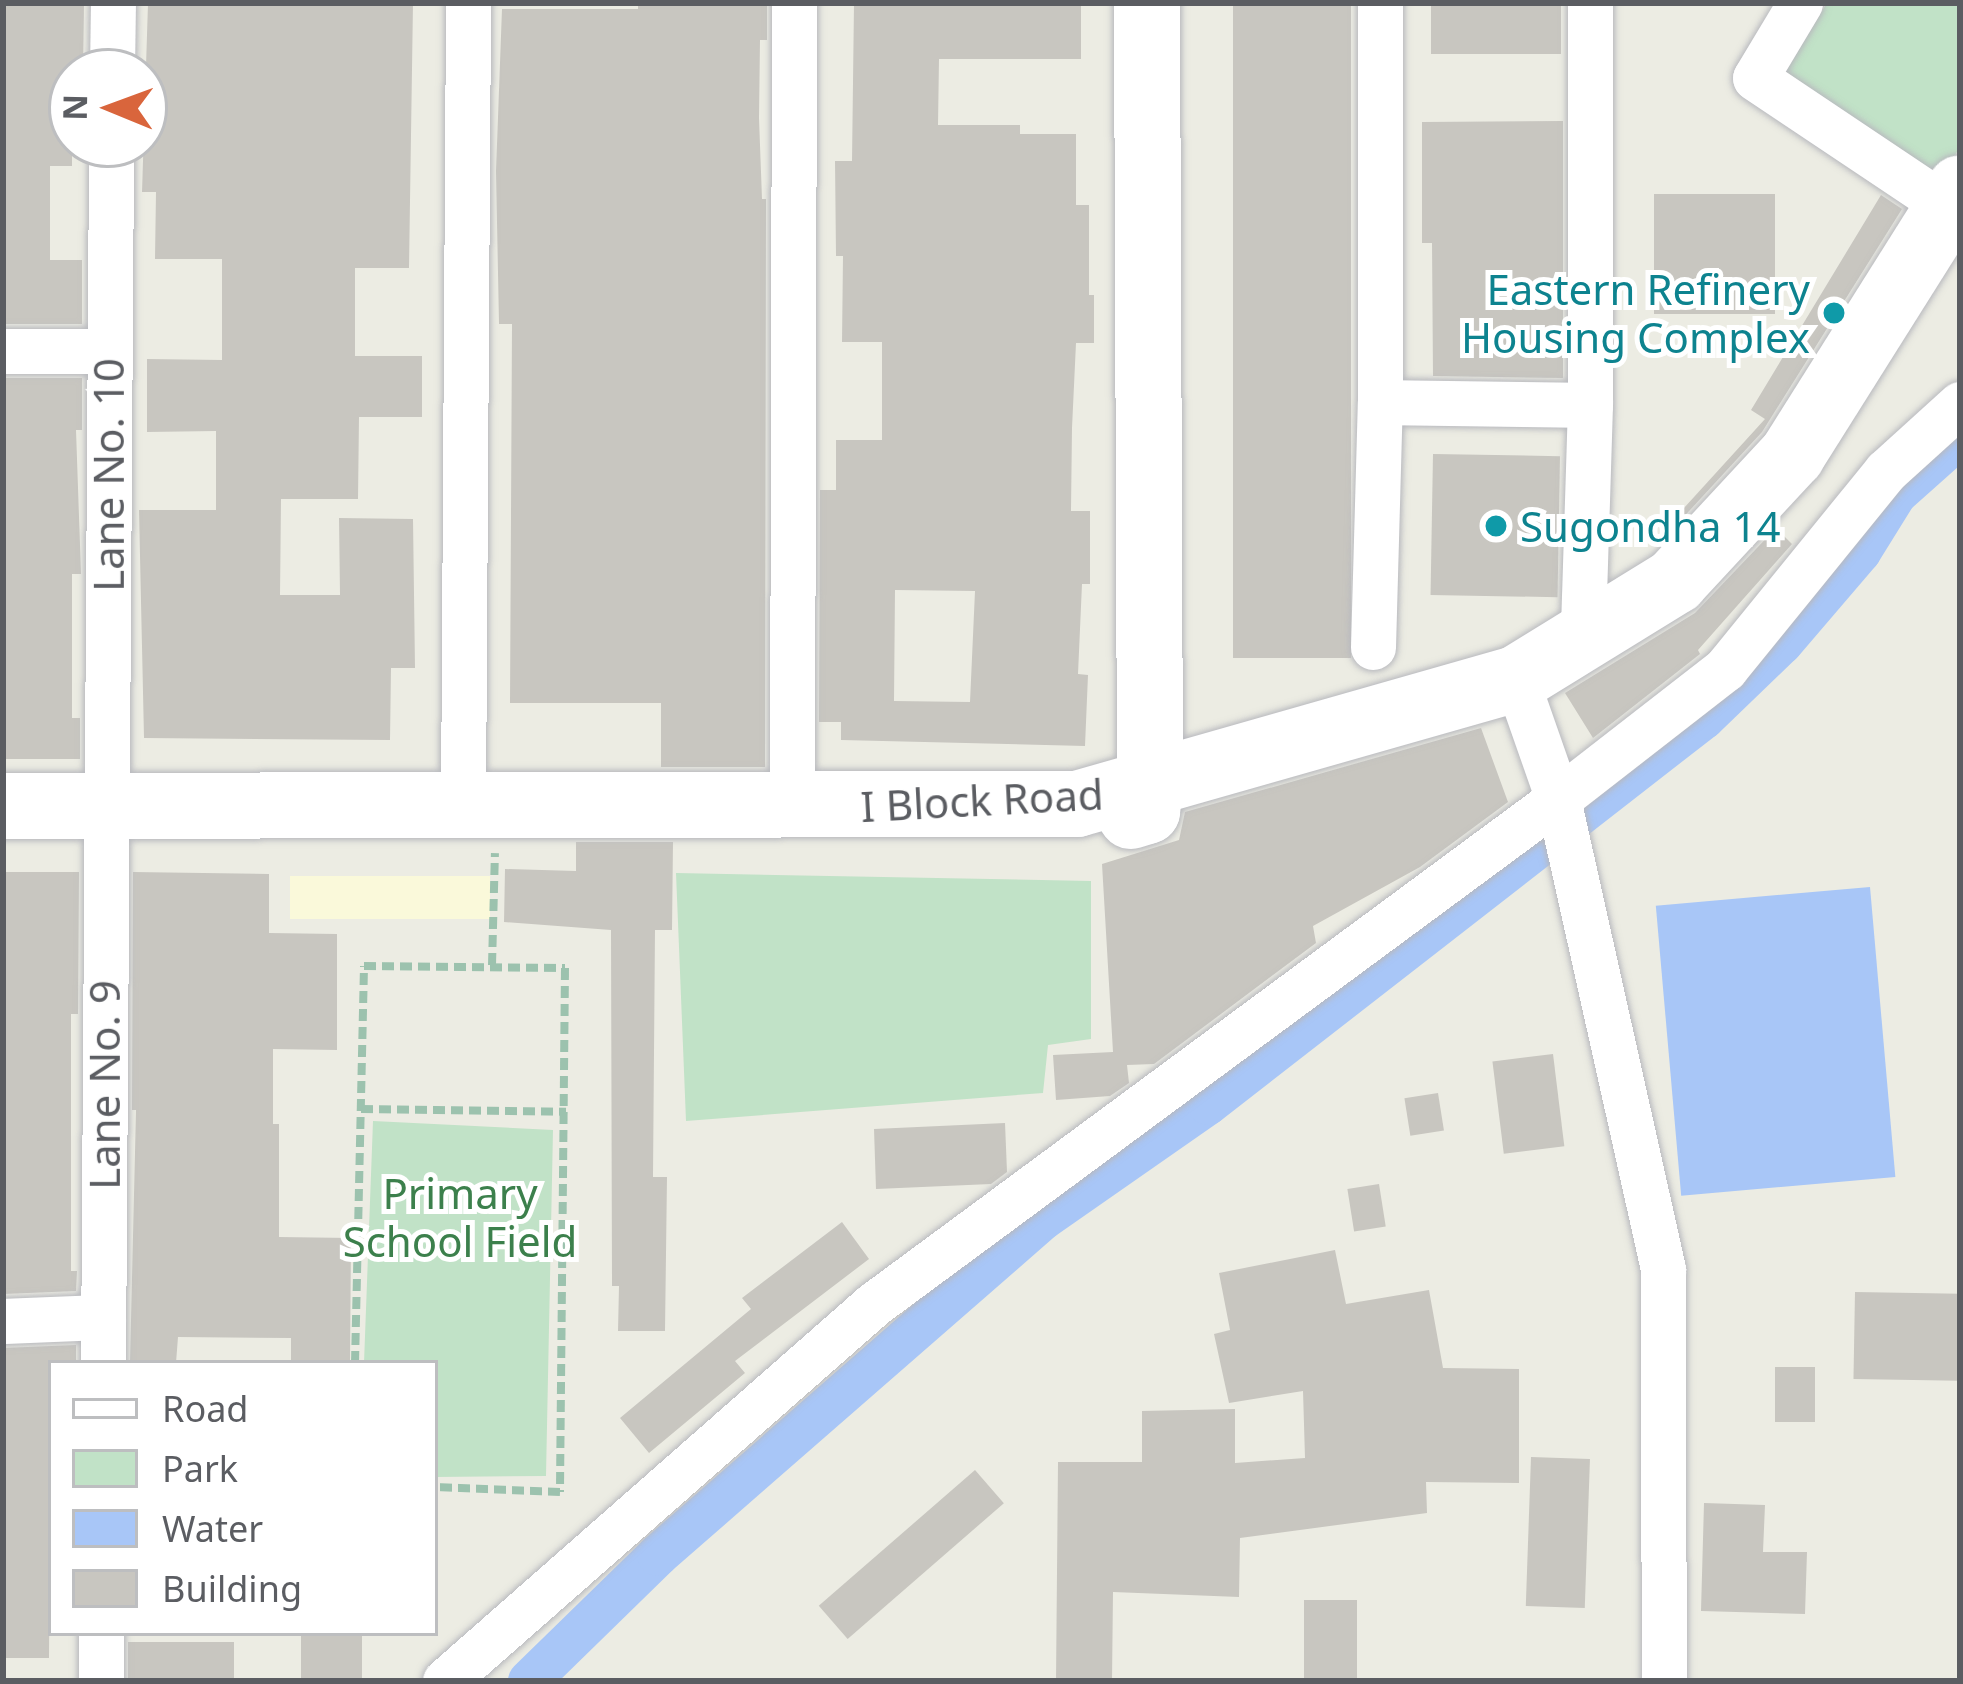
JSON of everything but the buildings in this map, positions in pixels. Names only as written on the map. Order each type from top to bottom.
[{"type":"street","points":[[112,3],[112,48]]},
{"type":"street","points":[[467,3],[479,817]]},
{"type":"street","points":[[793,808],[794,3]]},
{"type":"street","points":[[1148,3],[1150,786],[1516,679],[1583,632],[1675,580],[1792,455],[1954,198],[1756,78],[1800,3]]},
{"type":"street","points":[[1373,647],[1380,402],[1380,3]]},
{"type":"street","points":[[1583,632],[1590,406],[1590,3]]},
{"type":"street","name":"Lane No. 10","points":[[106,819],[111,168]]},
{"type":"street","points":[[3,351],[110,351]]},
{"type":"street","points":[[1380,402],[1590,406]]},
{"type":"street","points":[[445,1681],[874,1304],[1558,801],[1725,669],[1886,471],[1960,404]]},
{"type":"street","points":[[1516,679],[1558,801],[1663,1269],[1664,1681]]},
{"type":"street","name":"I Block Road","points":[[3,832],[106,819],[479,817],[1077,804],[1150,786],[1147,812],[1077,830],[479,817]]},
{"type":"street","name":"I Block Road","points":[[3,806],[106,819]]},
{"type":"street","name":"Lane No. 9","points":[[103,1360],[106,819]]},
{"type":"street","points":[[3,1321],[103,1317]]},
{"type":"street","points":[[101,1636],[101,1681]]},
{"type":"path","points":[[479,817],[492,965]]},
{"type":"path","points":[[356,1360],[364,966],[565,968],[560,1492],[438,1487]]},
{"type":"path","points":[[361,1108],[566,1112]]},
{"type":"shaded area","points":[[290,876],[490,876],[490,919],[290,919]]},
{"type":"green space","points":[[1827,3],[1960,3],[1960,146],[1942,180],[1784,75]]},
{"type":"green space","points":[[676,873],[1091,881],[1091,1039],[1048,1045],[1043,1093],[686,1121]]},
{"type":"green space","name":"Primary School Field","points":[[373,1121],[553,1130],[546,1476],[438,1477],[438,1360],[364,1360]]},
{"type":"water","points":[[1870,887],[1895,1177],[1681,1196],[1656,906]]},
{"type":"waterway","points":[[529,1681],[658,1555],[1043,1219],[1208,1104],[1704,718],[1782,643],[1860,552],[1896,494],[1960,437]]},
{"type":"place","name":"Eastern Refinery Housing Complex","points":[[1834,313]]},
{"type":"place","name":"Sugondha 14","points":[[1496,526]]}]
